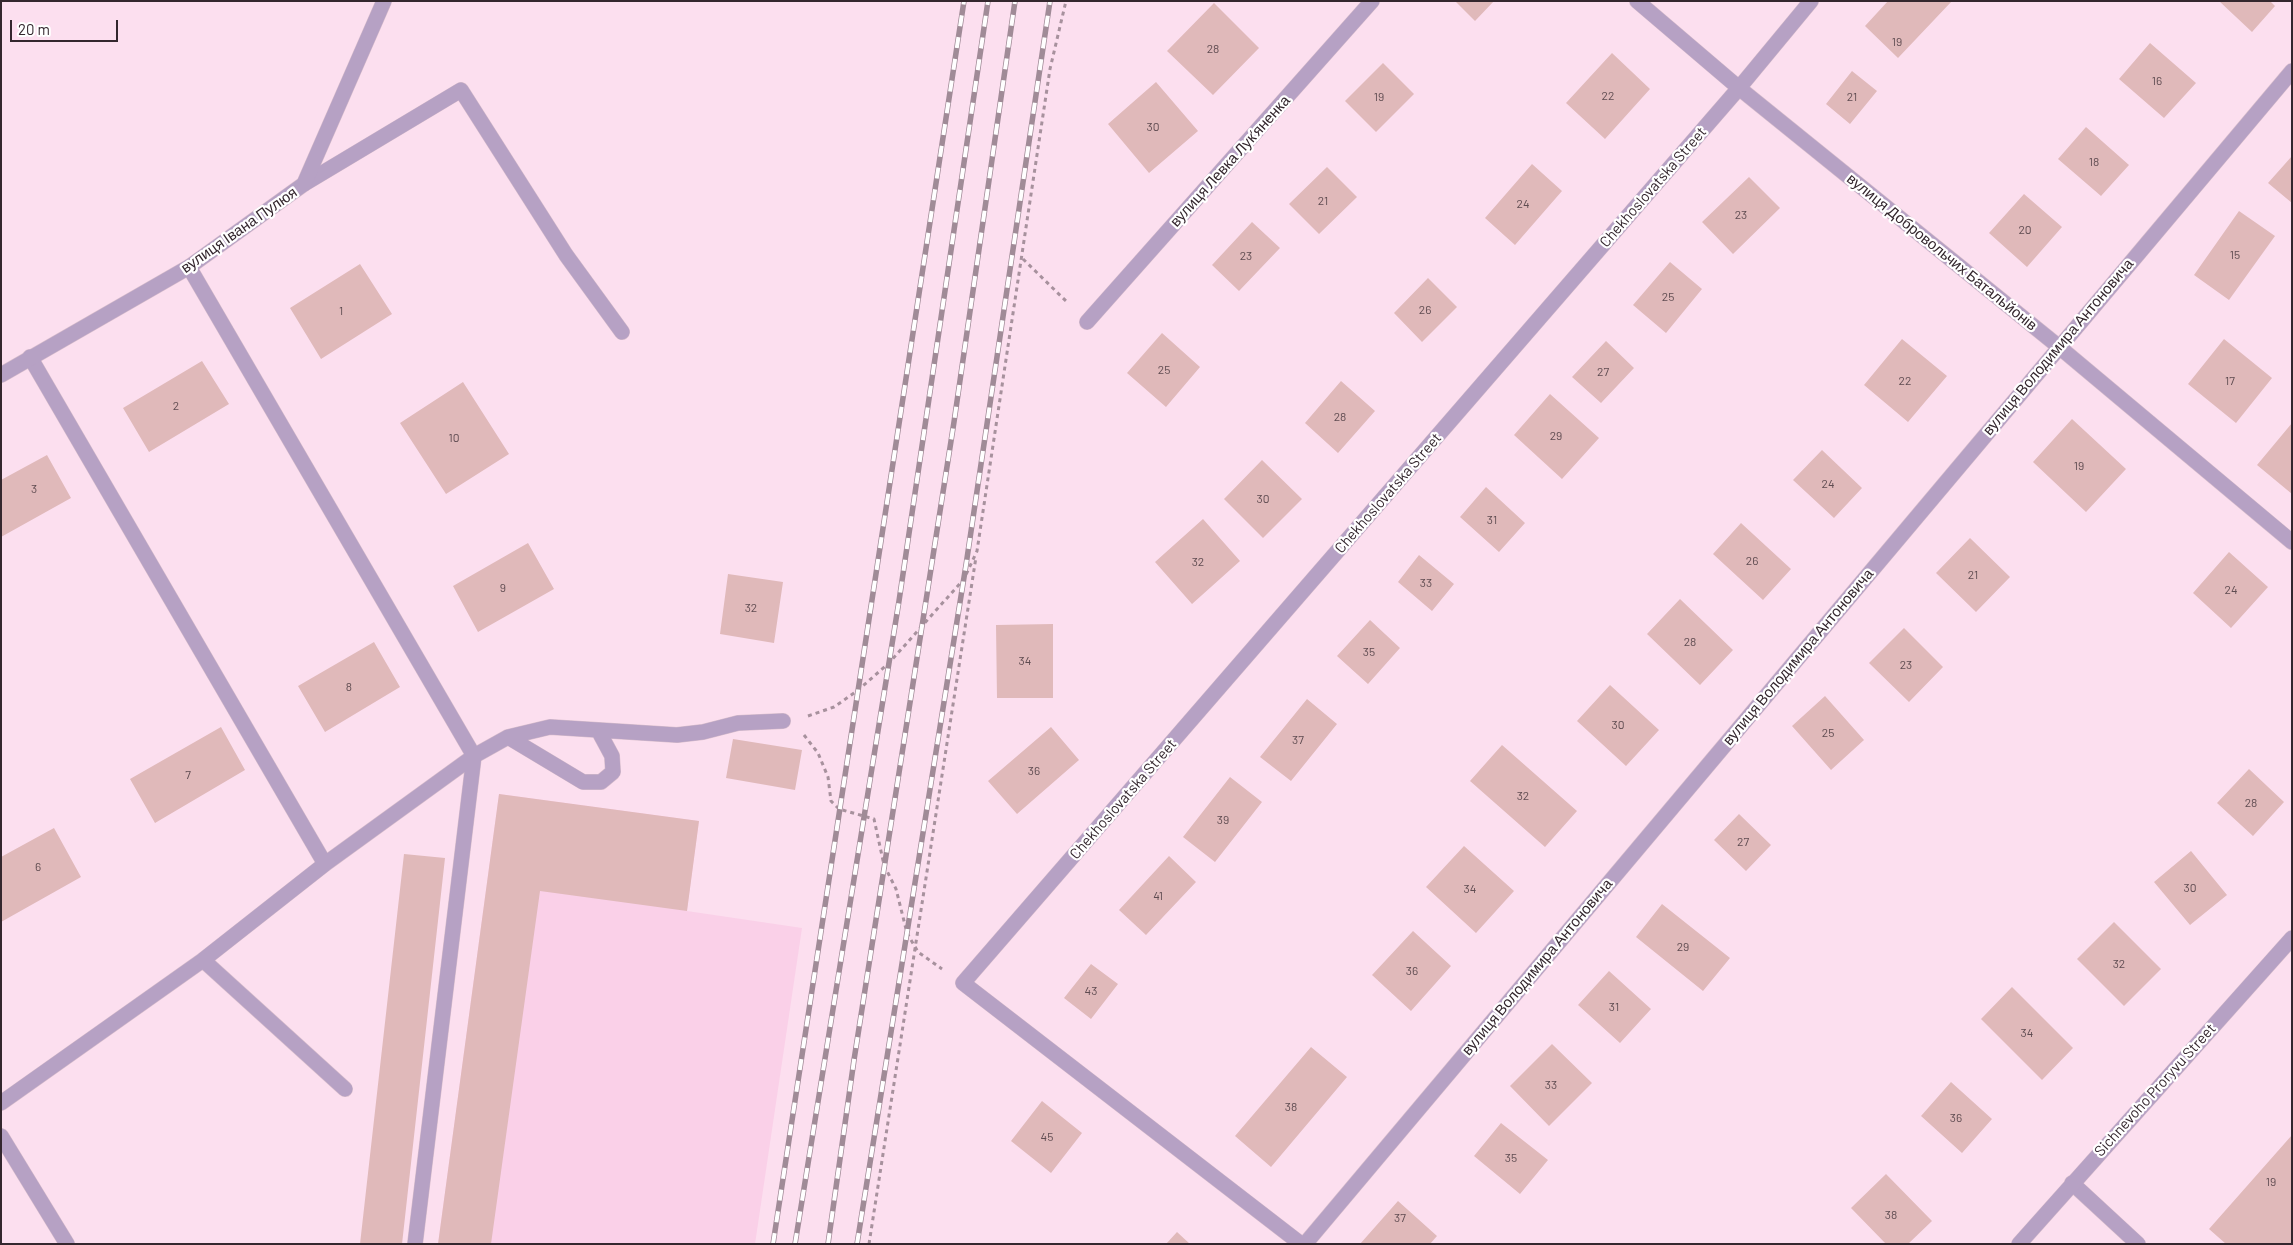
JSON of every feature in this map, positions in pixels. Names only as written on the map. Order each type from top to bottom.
[{"type":"street","name":"вулиця Івана Пулюя","points":[[1,375],[189,267],[304,184],[384,1]]},
{"type":"street","name":"вулиця Левка Лукʼяненка","points":[[1087,322],[1372,1]]},
{"type":"street","name":"вулиця Добровольчих Батальйонів","points":[[1637,1],[1739,88],[2058,346],[2292,542]]},
{"type":"street","name":"Chekhoslovatska Street","points":[[963,983],[1739,88],[1811,1]]},
{"type":"street","name":"вулиця Володимира Антоновича","points":[[1303,1244],[2292,70]]},
{"type":"street","points":[[304,184],[461,90],[566,256],[622,332]]},
{"type":"street","points":[[189,267],[474,756],[415,1244]]},
{"type":"street","points":[[30,357],[324,864]]},
{"type":"street","points":[[1,1103],[202,960],[324,864],[474,756],[508,737],[550,727],[677,735],[703,732],[738,723],[783,721]]},
{"type":"street","points":[[508,737],[583,782],[601,782],[613,772],[612,756],[598,730]]},
{"type":"street","name":"Sichnevoho Proryvu Street","points":[[2019,1244],[2292,938]]},
{"type":"street","points":[[202,960],[345,1089]]},
{"type":"street","points":[[963,983],[1303,1244]]},
{"type":"street","points":[[1,1136],[67,1244]]},
{"type":"street","points":[[2072,1183],[2138,1244]]},
{"type":"path","points":[[869,1244],[1050,69],[1066,1]]},
{"type":"path","points":[[1022,258],[1087,322]]},
{"type":"path","points":[[783,721],[821,713],[857,691],[888,663],[964,579],[977,551]]},
{"type":"path","points":[[783,721],[804,734],[818,753],[828,778],[831,801],[839,809],[874,819],[884,865],[896,888],[907,933],[918,952],[963,983]]},
{"type":"shaded area","points":[[499,794],[699,821],[687,911],[802,928],[755,1244],[438,1244]]},
{"type":"building","points":[[1455,1],[1494,1],[1475,21]]},
{"type":"building","points":[[1888,1],[1952,1],[1898,58],[1865,26]]},
{"type":"building","points":[[2219,1],[2270,1],[2275,6],[2252,32]]},
{"type":"building","points":[[1214,3],[1259,48],[1213,95],[1167,51]]},
{"type":"building","points":[[2150,43],[2196,83],[2164,118],[2119,79]]},
{"type":"building","points":[[1612,53],[1650,89],[1605,139],[1566,103]]},
{"type":"building","points":[[1383,63],[1414,94],[1376,132],[1345,101]]},
{"type":"building","points":[[1852,71],[1877,91],[1850,124],[1826,104]]},
{"type":"building","points":[[1156,82],[1198,131],[1149,173],[1108,124]]},
{"type":"building","points":[[2086,127],[2129,165],[2101,196],[2058,159]]},
{"type":"building","points":[[2292,156],[2292,203],[2268,183]]},
{"type":"building","points":[[1532,164],[1562,191],[1515,245],[1485,218]]},
{"type":"building","points":[[1327,167],[1357,197],[1319,234],[1289,204]]},
{"type":"building","points":[[1749,177],[1780,208],[1733,254],[1702,222]]},
{"type":"building","points":[[2024,194],[2062,227],[2027,267],[1989,233]]},
{"type":"building","points":[[2239,211],[2275,236],[2229,300],[2194,275]]},
{"type":"building","points":[[1252,222],[1280,248],[1239,291],[1212,265]]},
{"type":"building","points":[[1670,262],[1702,289],[1666,333],[1633,305]]},
{"type":"building","points":[[360,264],[392,314],[321,359],[290,308]]},
{"type":"building","points":[[1428,278],[1457,307],[1422,342],[1394,313]]},
{"type":"building","points":[[1162,333],[1200,367],[1166,407],[1127,373]]},
{"type":"building","points":[[1902,339],[1947,376],[1908,422],[1864,385]]},
{"type":"building","points":[[2224,339],[2272,378],[2236,423],[2188,384]]},
{"type":"building","points":[[1606,341],[1634,368],[1601,403],[1572,377]]},
{"type":"building","points":[[202,361],[229,404],[149,452],[123,408]]},
{"type":"building","points":[[1341,381],[1375,411],[1338,453],[1305,423]]},
{"type":"building","points":[[463,382],[509,454],[446,494],[400,423]]},
{"type":"building","points":[[1550,394],[1599,438],[1562,479],[1514,435]]},
{"type":"building","points":[[2072,419],[2126,469],[2086,512],[2033,462]]},
{"type":"building","points":[[2292,423],[2292,494],[2257,465]]},
{"type":"building","points":[[1822,450],[1862,488],[1834,518],[1793,480]]},
{"type":"building","points":[[47,455],[71,498],[1,537],[1,480]]},
{"type":"building","points":[[1262,460],[1302,499],[1263,538],[1224,499]]},
{"type":"building","points":[[1486,487],[1525,523],[1499,552],[1460,517]]},
{"type":"building","points":[[1203,519],[1240,561],[1192,604],[1155,562]]},
{"type":"building","points":[[1741,523],[1791,569],[1763,600],[1713,554]]},
{"type":"building","points":[[1970,538],[2010,577],[1976,612],[1936,573]]},
{"type":"building","points":[[528,543],[554,589],[478,632],[453,586]]},
{"type":"building","points":[[2229,552],[2268,587],[2231,628],[2193,593]]},
{"type":"building","points":[[1419,555],[1454,584],[1432,611],[1398,582]]},
{"type":"building","points":[[728,574],[783,582],[774,643],[720,634]]},
{"type":"building","points":[[1680,599],[1733,650],[1700,685],[1647,634]]},
{"type":"building","points":[[1370,620],[1400,648],[1368,684],[1337,656]]},
{"type":"building","points":[[1053,624],[1053,698],[997,698],[996,625]]},
{"type":"building","points":[[1904,628],[1943,667],[1909,702],[1869,663]]},
{"type":"building","points":[[374,642],[400,687],[325,732],[298,686]]},
{"type":"building","points":[[1610,685],[1659,730],[1626,766],[1577,721]]},
{"type":"building","points":[[1825,696],[1864,740],[1831,770],[1792,726]]},
{"type":"building","points":[[1307,699],[1337,724],[1291,781],[1260,757]]},
{"type":"building","points":[[221,727],[245,770],[155,823],[130,779]]},
{"type":"building","points":[[1051,727],[1079,760],[1017,814],[988,781]]},
{"type":"building","points":[[733,739],[802,750],[795,790],[726,778]]},
{"type":"building","points":[[1502,745],[1577,811],[1545,847],[1470,781]]},
{"type":"building","points":[[2249,769],[2284,802],[2253,836],[2217,803]]},
{"type":"building","points":[[1230,777],[1262,802],[1215,862],[1183,837]]},
{"type":"building","points":[[499,794],[699,821],[687,911],[540,891],[491,1244],[438,1244]]},
{"type":"building","points":[[1739,814],[1771,845],[1746,871],[1714,840]]},
{"type":"building","points":[[54,828],[81,877],[1,922],[1,857]]},
{"type":"building","points":[[1464,846],[1514,891],[1476,933],[1426,887]]},
{"type":"building","points":[[2191,851],[2227,895],[2190,925],[2154,882]]},
{"type":"building","points":[[404,854],[445,858],[402,1244],[360,1244]]},
{"type":"building","points":[[1169,856],[1196,882],[1146,935],[1119,910]]},
{"type":"building","points":[[1662,904],[1730,958],[1703,991],[1636,937]]},
{"type":"building","points":[[2114,922],[2161,969],[2124,1006],[2077,959]]},
{"type":"building","points":[[1413,931],[1451,966],[1411,1011],[1372,975]]},
{"type":"building","points":[[1091,964],[1118,984],[1091,1019],[1064,998]]},
{"type":"building","points":[[1609,971],[1651,1009],[1620,1043],[1578,1005]]},
{"type":"building","points":[[2012,987],[2073,1048],[2042,1080],[1981,1019]]},
{"type":"building","points":[[1552,1044],[1592,1083],[1549,1126],[1510,1086]]},
{"type":"building","points":[[1311,1047],[1347,1077],[1271,1167],[1235,1136]]},
{"type":"building","points":[[1951,1082],[1992,1119],[1962,1153],[1921,1116]]},
{"type":"building","points":[[1042,1101],[1082,1133],[1051,1173],[1011,1141]]},
{"type":"building","points":[[1501,1123],[1548,1160],[1520,1194],[1474,1156]]},
{"type":"building","points":[[2292,1135],[2292,1244],[2226,1244],[2209,1229]]},
{"type":"building","points":[[1886,1174],[1932,1221],[1908,1244],[1886,1244],[1851,1208]]},
{"type":"building","points":[[1398,1201],[1437,1236],[1430,1244],[1360,1244]]},
{"type":"building","points":[[1177,1232],[1190,1244],[1166,1244]]},
{"type":"railway","points":[[773,1244],[964,1]]},
{"type":"railway","points":[[795,1244],[899,601],[988,1]]},
{"type":"railway","points":[[828,1244],[854,1060],[954,422],[1015,1]]},
{"type":"railway","points":[[857,1244],[966,565],[1050,1]]}]
